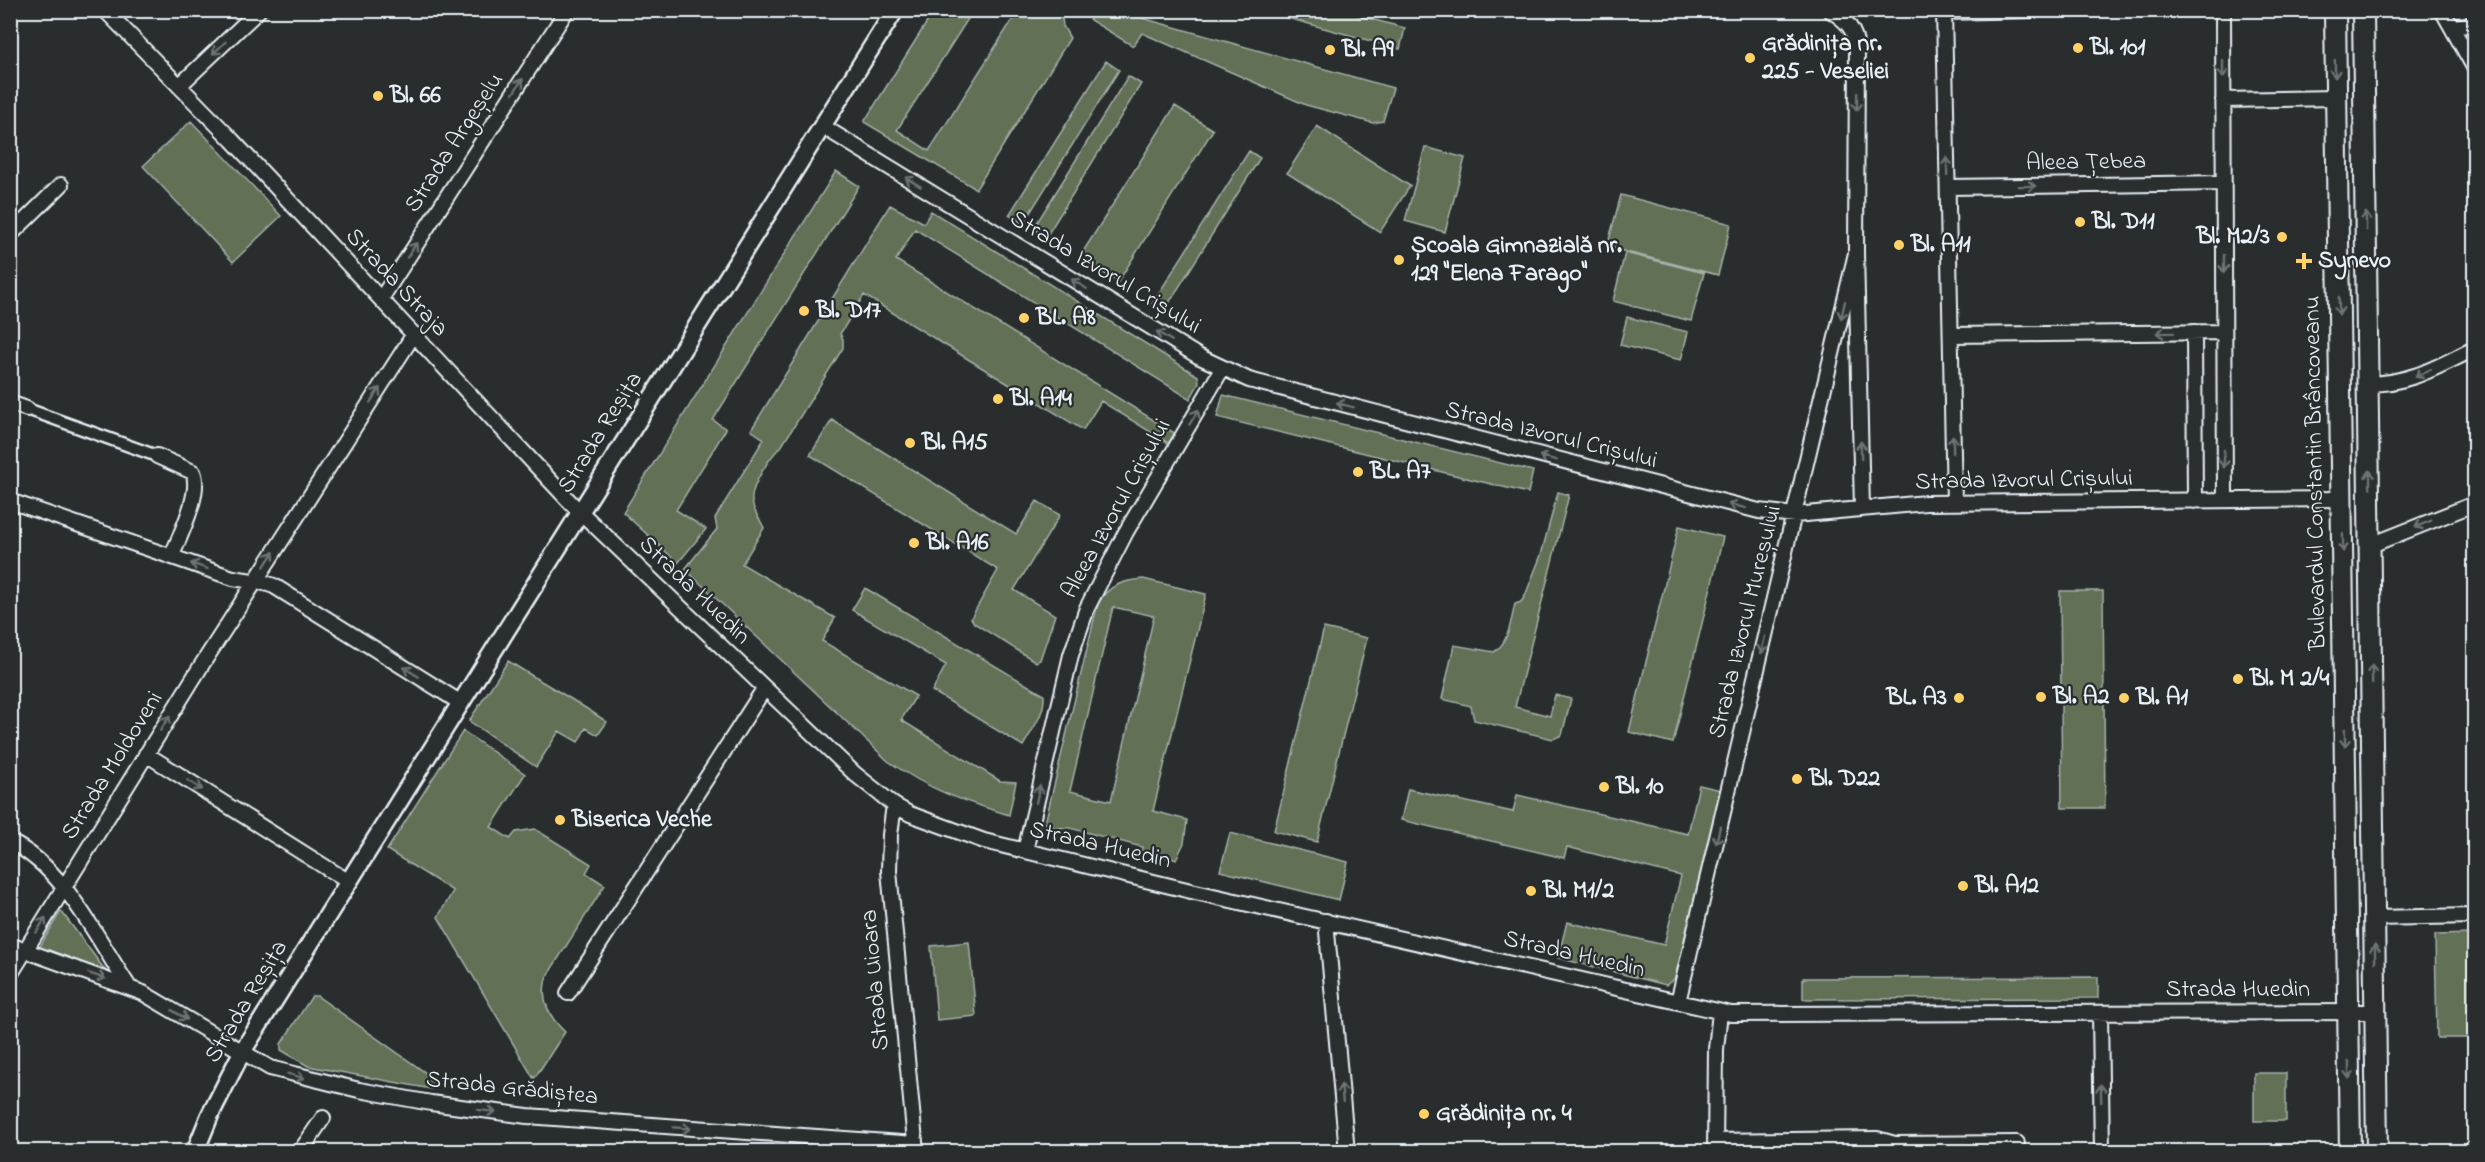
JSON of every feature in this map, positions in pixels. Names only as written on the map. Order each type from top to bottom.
[{"type":"main road","name":"Bulevardul Constantin Brâncoveanu","points":[[2335,10],[2350,1152]]},
{"type":"main road","points":[[2363,10],[2378,1152]]},
{"type":"street","name":"Strada Straja","points":[[105,10],[381,299],[580,512]]},
{"type":"street","points":[[179,86],[259,10]]},
{"type":"street","name":"Strada Argeșelu","points":[[381,299],[567,10]]},
{"type":"street","name":"Strada Reșița","points":[[195,1152],[210,1115],[242,1052],[895,10]]},
{"type":"street","name":"Strada Izvorul Mureșului","points":[[1830,10],[1850,24],[1856,37],[1857,49],[1856,253],[1862,509]]},
{"type":"street","points":[[1954,503],[1944,11],[2032,10]]},
{"type":"street","points":[[2223,10],[2225,500]]},
{"type":"street","points":[[2442,10],[2475,67]]},
{"type":"street","points":[[2453,27],[2475,24]]},
{"type":"street","points":[[2223,100],[2336,98]]},
{"type":"street","name":"Strada Izvorul Crișului","points":[[822,126],[1222,369],[1249,380],[1758,511],[1795,515],[1954,503],[2342,500]]},
{"type":"street","name":"Aleea Țebea","points":[[1948,188],[2224,183]]},
{"type":"street","points":[[10,235],[61,185]]},
{"type":"street","name":"Strada Izvorul Mureșului","points":[[1678,1002],[1856,253]]},
{"type":"street","points":[[2194,332],[2194,501]]},
{"type":"street","points":[[1951,335],[2224,332]]},
{"type":"street","name":"Strada Moldoveni","points":[[10,975],[255,581],[414,334]]},
{"type":"street","points":[[2368,384],[2412,378],[2475,349]]},
{"type":"street","name":"Aleea Izvorul Crișului","points":[[1025,851],[1067,670],[1087,608],[1129,526],[1222,369]]},
{"type":"street","points":[[10,404],[157,456],[192,472],[196,480],[195,492],[172,556]]},
{"type":"street","points":[[10,501],[233,578],[274,586],[461,703]]},
{"type":"street","points":[[2371,545],[2475,504]]},
{"type":"street","name":"Strada Huedin","points":[[580,512],[855,774],[894,805],[926,821],[956,832],[1025,851],[1720,1012],[1746,1014],[2376,1012]]},
{"type":"street","points":[[568,993],[764,689]]},
{"type":"street","points":[[146,754],[349,882]]},
{"type":"street","name":"Strada Uioara","points":[[894,805],[890,835],[890,883],[915,1148]]},
{"type":"street","name":"Strada Grădiștea","points":[[10,842],[39,859],[63,887],[129,987]]},
{"type":"street","points":[[2374,918],[2475,916]]},
{"type":"street","points":[[1326,921],[1347,1152]]},
{"type":"street","name":"Strada Grădiștea","points":[[10,945],[143,993],[270,1068],[301,1077],[390,1096],[478,1110],[915,1148]]},
{"type":"street","points":[[1720,1012],[1716,1048],[1714,1146],[1798,1146],[1877,1139],[1895,1144],[2018,1143]]},
{"type":"street","points":[[2100,1013],[2102,1152]]},
{"type":"street","points":[[300,1152],[324,1118]]},
{"type":"green space","points":[[1082,10],[1117,11],[1393,88],[1383,121],[1373,123],[1306,105],[1142,33],[1133,46],[1090,20]]},
{"type":"green space","points":[[934,11],[973,11],[897,130],[929,151],[1018,11],[1061,11],[1063,26],[1070,38],[976,189],[864,122]]},
{"type":"green space","points":[[1262,11],[1341,11],[1405,28],[1400,49]]},
{"type":"green space","points":[[1106,61],[1119,70],[1023,224],[1009,215]]},
{"type":"green space","points":[[1128,76],[1141,84],[1046,237],[1033,229]]},
{"type":"green space","points":[[1175,106],[1213,130],[1118,282],[1079,258]]},
{"type":"green space","points":[[191,121],[281,216],[233,262],[143,166]]},
{"type":"green space","points":[[1317,126],[1410,186],[1380,232],[1287,173]]},
{"type":"green space","points":[[1425,147],[1465,158],[1445,232],[1405,221]]},
{"type":"green space","points":[[1249,151],[1260,158],[1164,311],[1152,304]]},
{"type":"green space","points":[[836,171],[859,186],[713,420],[726,429],[676,510],[706,529],[678,563],[623,512]]},
{"type":"green space","points":[[1621,195],[1731,224],[1718,275],[1607,247]]},
{"type":"green space","points":[[890,205],[924,223],[931,211],[1198,376],[1199,383],[1190,399],[915,229],[896,260],[1176,434],[1171,442],[1168,443],[1101,401],[1083,430],[864,295],[840,334],[843,339],[843,348],[781,447],[766,464],[757,480],[752,501],[764,528],[742,564],[835,618],[822,641],[916,696],[901,720],[1000,781],[1016,782],[1009,815],[946,794],[888,761],[685,569],[717,529],[715,518],[764,439],[751,430]]},
{"type":"green space","points":[[1625,253],[1704,273],[1691,321],[1613,301]]},
{"type":"green space","points":[[1627,317],[1688,332],[1681,360],[1620,345]]},
{"type":"green space","points":[[1223,395],[1533,471],[1528,493],[1217,417]]},
{"type":"green space","points":[[832,420],[1016,534],[1037,501],[1060,515],[1014,590],[1055,615],[1040,660],[1036,662],[974,623],[971,618],[998,570],[810,455]]},
{"type":"green space","points":[[1558,492],[1569,495],[1515,707],[1550,716],[1555,695],[1571,699],[1562,735],[1553,739],[1474,720],[1471,706],[1442,699],[1454,645],[1494,652],[1503,643],[1509,631],[1515,604],[1521,602],[1525,596],[1541,555]]},
{"type":"green space","points":[[1679,526],[1723,537],[1673,743],[1629,732]]},
{"type":"green space","points":[[1143,579],[1206,594],[1153,811],[1187,820],[1184,843],[1176,859],[1141,852],[1142,847],[1070,828],[1048,827],[1045,823],[1098,603],[1112,588]],"holes":[[[1113,607],[1154,616],[1111,801],[1070,791]]]},
{"type":"green space","points":[[865,588],[1044,695],[1040,715],[1023,746],[932,691],[946,665],[852,610]]},
{"type":"green space","points":[[2060,591],[2103,591],[2105,808],[2062,808]]},
{"type":"green space","points":[[1324,628],[1367,638],[1317,842],[1274,831]]},
{"type":"green space","points":[[508,661],[607,722],[598,735],[586,728],[578,742],[559,731],[536,767],[469,721]]},
{"type":"green space","points":[[463,731],[525,774],[491,827],[510,839],[516,832],[535,829],[591,864],[586,873],[605,885],[547,976],[544,992],[547,1007],[554,1020],[565,1032],[534,1079],[438,917],[453,891],[387,850]]},
{"type":"green space","points":[[1699,785],[1721,790],[1675,978],[1666,985],[1558,958],[1567,922],[1664,945],[1681,876],[1567,847],[1564,858],[1401,820],[1408,789],[1513,812],[1517,795],[1688,834]]},
{"type":"green space","points":[[1230,833],[1348,862],[1339,900],[1220,871]]},
{"type":"green space","points":[[61,911],[108,974],[39,948]]},
{"type":"green space","points":[[2474,934],[2474,1038],[2437,1038],[2435,935]]},
{"type":"green space","points":[[969,942],[976,1016],[937,1020],[931,946]]},
{"type":"green space","points":[[2098,977],[2098,998],[1803,999],[1803,978]]},
{"type":"green space","points":[[312,996],[317,996],[433,1078],[435,1085],[431,1089],[308,1066],[281,1050],[281,1044]]},
{"type":"green space","points":[[2254,1073],[2286,1073],[2286,1121],[2254,1121]]},
{"type":"place","name":"Bl. 101","points":[[2078,48]]},
{"type":"place","name":"Bl. A9","points":[[1330,50]]},
{"type":"place","name":"Grădinița nr. 225 - Veseliei","points":[[1750,58]]},
{"type":"place","name":"Bl. 66","points":[[378,96]]},
{"type":"place","name":"Bl. D11","points":[[2080,222]]},
{"type":"place","name":"Bl. M2/3","points":[[2282,237]]},
{"type":"place","name":"Bl. A11","points":[[1899,245]]},
{"type":"place","name":"Școala Gimnazială nr. 129 \"Elena Farago\"","points":[[1399,260]]},
{"type":"place","name":"Synevo","points":[[2304,261]]},
{"type":"place","name":"Bl. D17","points":[[804,311]]},
{"type":"place","name":"BL. A8","points":[[1024,318]]},
{"type":"place","name":"Bl. A14","points":[[998,399]]},
{"type":"place","name":"Bl. A15","points":[[910,443]]},
{"type":"place","name":"BL. A7","points":[[1358,472]]},
{"type":"place","name":"Bl. A16","points":[[914,543]]},
{"type":"place","name":"Bl. M 2/4","points":[[2238,679]]},
{"type":"place","name":"Bl. A2","points":[[2041,697]]},
{"type":"place","name":"BL. A3","points":[[1959,698]]},
{"type":"place","name":"Bl. A1","points":[[2124,698]]},
{"type":"place","name":"Bl. D22","points":[[1797,779]]},
{"type":"place","name":"Bl. 10","points":[[1604,787]]},
{"type":"place","name":"Biserica Veche","points":[[560,820]]},
{"type":"place","name":"Bl. A12","points":[[1963,886]]},
{"type":"place","name":"Bl. M1/2","points":[[1531,891]]},
{"type":"place","name":"Grădinița nr. 4","points":[[1424,1114]]}]
